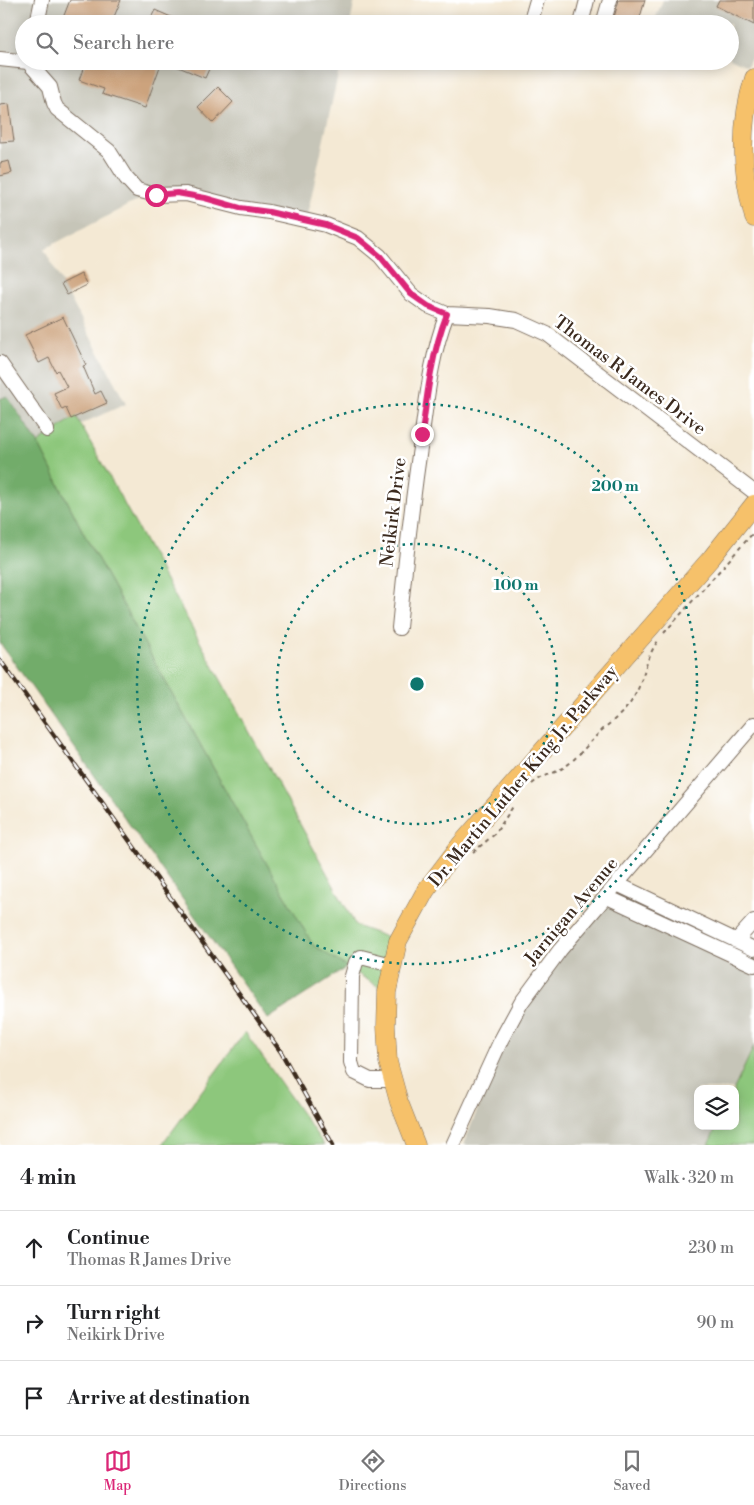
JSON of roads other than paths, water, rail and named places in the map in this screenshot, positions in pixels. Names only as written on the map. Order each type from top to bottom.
[{"type":"main road","points":[[754,78],[749,98],[743,142],[745,180],[754,218]]},
{"type":"main road","name":"Dr. Martin Luther King Jr. Parkway","points":[[416,1145],[399,1102],[388,1062],[387,992],[398,940],[421,898],[461,844],[712,557],[754,504]]},
{"type":"street","points":[[39,15],[42,0]]},
{"type":"street","points":[[533,15],[537,0]]},
{"type":"street","points":[[583,15],[587,0]]},
{"type":"street","points":[[606,15],[610,0]]},
{"type":"street","points":[[0,59],[15,61]]},
{"type":"street","name":"Thomas R James Drive","points":[[35,70],[50,87],[57,109],[109,151],[136,190],[156,195],[186,194],[240,208],[269,212],[326,225],[358,238],[380,256],[411,294],[428,306],[447,314],[490,316],[516,320],[547,334],[754,492]]},
{"type":"street","name":"Neikirk Drive","points":[[399,628],[412,505],[426,400],[438,337],[447,314]]},
{"type":"street","points":[[0,363],[47,430]]},
{"type":"street","name":"Jarnigan Avenue","points":[[453,1145],[501,1040],[521,1003],[560,950],[754,724]]},
{"type":"street","points":[[617,884],[754,949]]},
{"type":"street","points":[[607,897],[754,965]]},
{"type":"street","points":[[736,941],[754,921]]},
{"type":"street","points":[[392,965],[361,957],[356,962],[352,976],[351,1062],[354,1072],[370,1080],[393,1080]]},
{"type":"railway","points":[[0,660],[281,1052],[333,1145]]}]
